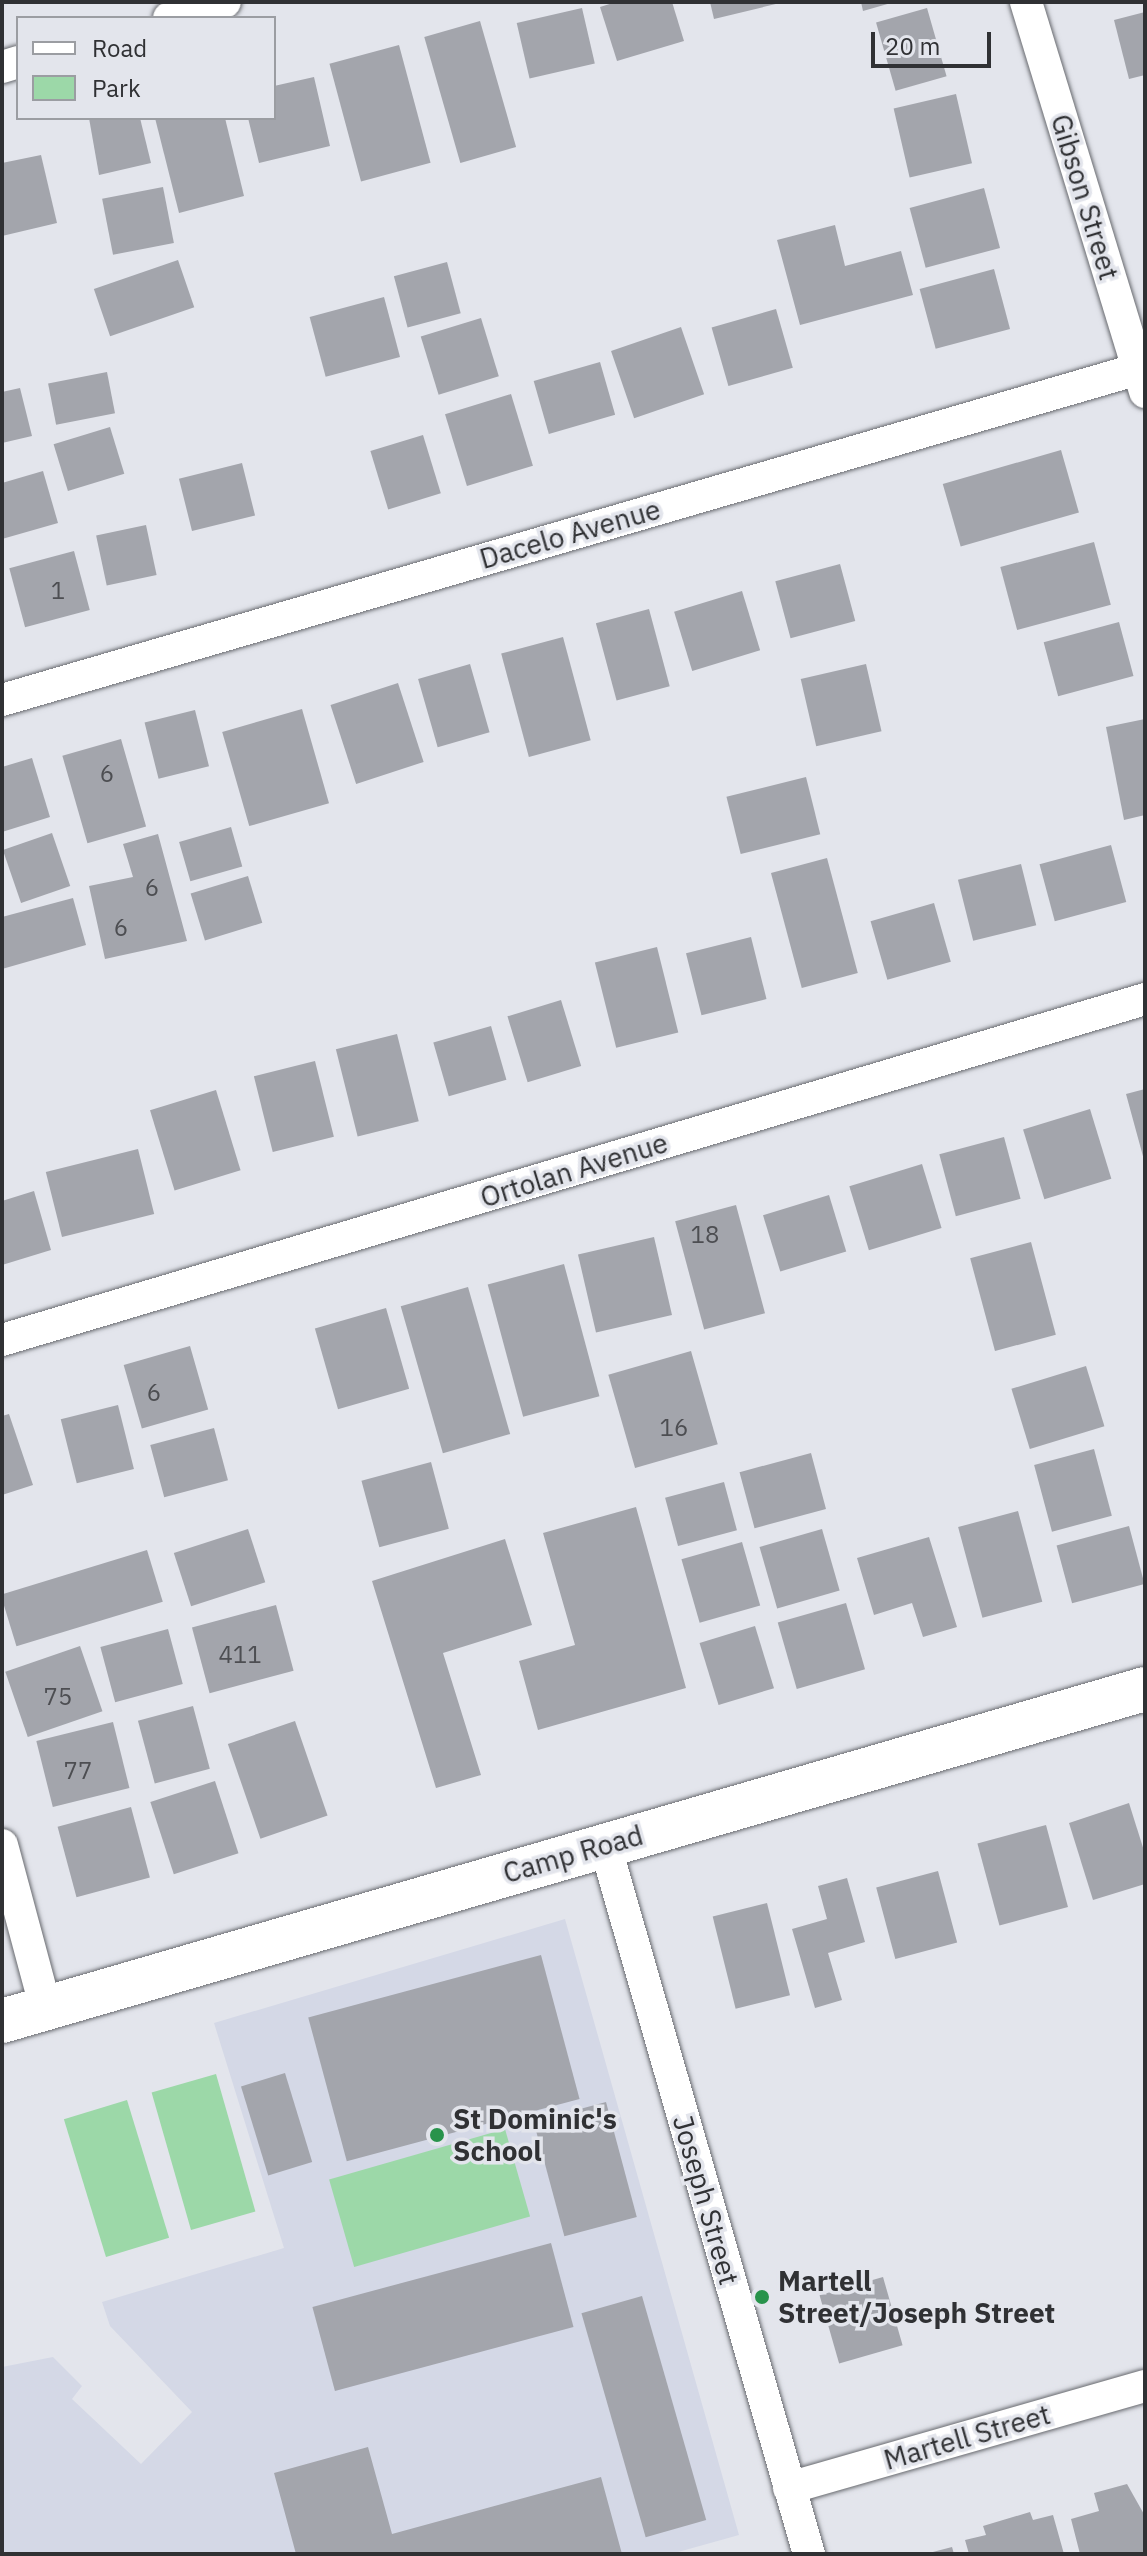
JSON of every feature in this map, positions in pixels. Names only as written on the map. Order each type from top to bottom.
[{"type":"main road","name":"Camp Road","points":[[2,2021],[1145,1689]]},
{"type":"street","points":[[176,16],[225,2]]},
{"type":"street","name":"Gibson Street","points":[[1026,2],[1141,380]]},
{"type":"street","name":"Dacelo Avenue","points":[[2,700],[1141,380]]},
{"type":"street","name":"Ortolan Avenue","points":[[2,1340],[1145,999]]},
{"type":"street","points":[[2,1845],[46,2009]]},
{"type":"street","name":"Joseph Street","points":[[605,1845],[809,2554]]},
{"type":"street","name":"Martell Street","points":[[789,2488],[1145,2386]]},
{"type":"shaded area","name":"St Dominic's School","points":[[565,1919],[739,2535],[671,2554],[2,2554],[2,2367],[53,2357],[82,2386],[72,2399],[141,2464],[192,2412],[110,2326],[102,2302],[284,2248],[214,2023]]},
{"type":"green space","points":[[216,2074],[255,2211],[191,2230],[152,2092]]},
{"type":"green space","points":[[127,2100],[169,2238],[106,2257],[64,2119]]},
{"type":"green space","points":[[505,2129],[530,2216],[354,2267],[329,2179]]},
{"type":"building","points":[[616,2],[672,2],[684,41],[617,61],[600,7]]},
{"type":"building","points":[[710,2],[779,2],[780,3],[714,19]]},
{"type":"building","points":[[861,2],[891,2],[891,3],[863,11]]},
{"type":"building","points":[[582,8],[595,64],[530,79],[517,23]]},
{"type":"building","points":[[927,8],[947,76],[896,91],[876,23]]},
{"type":"building","points":[[1145,12],[1145,75],[1129,79],[1114,20]]},
{"type":"building","points":[[480,21],[516,147],[460,163],[424,37]]},
{"type":"building","points":[[399,45],[431,163],[361,181],[329,64]]},
{"type":"building","points":[[314,77],[330,146],[259,163],[248,120],[276,120],[276,86]]},
{"type":"building","points":[[956,94],[972,163],[910,178],[894,108]]},
{"type":"building","points":[[89,120],[140,120],[151,163],[99,175]]},
{"type":"building","points":[[156,120],[225,120],[244,196],[179,213]]},
{"type":"building","points":[[41,155],[57,223],[2,236],[2,163]]},
{"type":"building","points":[[163,187],[174,243],[113,255],[102,199]]},
{"type":"building","points":[[984,188],[1000,248],[926,268],[910,208]]},
{"type":"building","points":[[835,225],[845,266],[901,251],[913,295],[800,325],[777,240]]},
{"type":"building","points":[[178,260],[194,307],[110,336],[94,289]]},
{"type":"building","points":[[447,262],[461,313],[408,327],[394,276]]},
{"type":"building","points":[[994,269],[1010,329],[936,349],[920,289]]},
{"type":"building","points":[[384,297],[400,357],[326,377],[310,317]]},
{"type":"building","points":[[776,309],[793,368],[728,386],[712,327]]},
{"type":"building","points":[[481,318],[499,376],[439,395],[421,336]]},
{"type":"building","points":[[681,327],[704,394],[634,418],[611,351]]},
{"type":"building","points":[[600,362],[615,415],[549,434],[534,381]]},
{"type":"building","points":[[107,372],[115,413],[56,425],[48,383]]},
{"type":"building","points":[[20,388],[32,436],[2,443],[2,392]]},
{"type":"building","points":[[511,394],[533,466],[467,486],[445,414]]},
{"type":"building","points":[[110,427],[124,474],[68,491],[54,444]]},
{"type":"building","points":[[423,435],[441,493],[388,509],[370,451]]},
{"type":"building","points":[[1061,450],[1079,512],[961,546],[943,484]]},
{"type":"building","points":[[242,463],[255,515],[192,531],[179,479]]},
{"type":"building","points":[[43,471],[58,523],[2,539],[2,483]]},
{"type":"building","points":[[146,525],[157,575],[107,585],[96,536]]},
{"type":"building","points":[[1094,542],[1111,605],[1017,630],[1000,567]]},
{"type":"building","points":[[74,551],[90,610],[25,627],[9,568]]},
{"type":"building","points":[[840,564],[855,621],[791,638],[775,581]]},
{"type":"building","points":[[742,591],[760,650],[692,671],[674,612]]},
{"type":"building","points":[[649,609],[670,686],[617,701],[596,623]]},
{"type":"building","points":[[1119,622],[1133,676],[1058,696],[1044,642]]},
{"type":"building","points":[[563,637],[591,740],[529,757],[501,654]]},
{"type":"building","points":[[470,664],[490,732],[438,747],[418,679]]},
{"type":"building","points":[[866,664],[882,731],[816,746],[801,679]]},
{"type":"building","points":[[398,683],[424,762],[356,784],[330,705]]},
{"type":"building","points":[[302,709],[329,803],[249,826],[222,732]]},
{"type":"building","points":[[195,710],[209,766],[159,779],[145,723]]},
{"type":"building","points":[[1145,719],[1145,815],[1124,820],[1106,727]]},
{"type":"building","points":[[121,739],[146,826],[87,843],[62,756]]},
{"type":"building","points":[[32,758],[50,817],[2,832],[2,767]]},
{"type":"building","points":[[806,777],[820,834],[741,854],[726,797]]},
{"type":"building","points":[[231,827],[242,866],[190,881],[179,842]]},
{"type":"building","points":[[52,833],[70,886],[21,903],[3,850]]},
{"type":"building","points":[[158,834],[187,941],[105,959],[89,886],[133,877],[123,844]]},
{"type":"building","points":[[1111,845],[1126,902],[1055,921],[1040,864]]},
{"type":"building","points":[[827,858],[858,973],[802,988],[771,873]]},
{"type":"building","points":[[1021,864],[1036,925],[973,941],[958,880]]},
{"type":"building","points":[[248,876],[262,923],[205,940],[191,894]]},
{"type":"building","points":[[73,898],[86,945],[2,969],[2,917]]},
{"type":"building","points":[[934,903],[951,962],[887,980],[871,921]]},
{"type":"building","points":[[751,937],[766,999],[701,1015],[686,953]]},
{"type":"building","points":[[657,947],[678,1032],[616,1048],[595,962]]},
{"type":"building","points":[[561,1000],[581,1066],[528,1082],[507,1016]]},
{"type":"building","points":[[491,1026],[506,1080],[449,1096],[433,1043]]},
{"type":"building","points":[[397,1034],[419,1121],[358,1137],[336,1049]]},
{"type":"building","points":[[315,1061],[334,1137],[273,1152],[254,1076]]},
{"type":"building","points":[[1145,1089],[1145,1159],[1144,1160],[1126,1094]]},
{"type":"building","points":[[216,1090],[241,1170],[175,1191],[150,1110]]},
{"type":"building","points":[[1090,1109],[1111,1179],[1044,1199],[1023,1129]]},
{"type":"building","points":[[1004,1137],[1021,1199],[956,1216],[939,1154]]},
{"type":"building","points":[[138,1149],[154,1214],[62,1237],[46,1172]]},
{"type":"building","points":[[922,1164],[942,1228],[869,1250],[849,1186]]},
{"type":"building","points":[[34,1191],[51,1250],[2,1265],[2,1201]]},
{"type":"building","points":[[829,1195],[846,1251],[780,1272],[763,1215]]},
{"type":"building","points":[[736,1205],[765,1313],[704,1329],[675,1221]]},
{"type":"building","points":[[654,1237],[672,1315],[596,1332],[578,1255]]},
{"type":"building","points":[[1031,1242],[1056,1335],[995,1351],[970,1258]]},
{"type":"building","points":[[564,1264],[599,1396],[523,1417],[488,1284]]},
{"type":"building","points":[[468,1287],[510,1434],[443,1453],[401,1306]]},
{"type":"building","points":[[386,1308],[409,1389],[338,1409],[315,1328]]},
{"type":"building","points":[[190,1346],[208,1409],[142,1428],[124,1365]]},
{"type":"building","points":[[691,1351],[718,1444],[635,1468],[608,1375]]},
{"type":"building","points":[[1086,1366],[1104,1426],[1030,1449],[1011,1389]]},
{"type":"building","points":[[118,1405],[134,1469],[77,1483],[61,1419]]},
{"type":"building","points":[[9,1414],[33,1485],[2,1495],[2,1416]]},
{"type":"building","points":[[214,1428],[228,1480],[164,1497],[150,1445]]},
{"type":"building","points":[[1094,1449],[1112,1516],[1052,1532],[1034,1465]]},
{"type":"building","points":[[811,1453],[826,1509],[755,1528],[740,1472]]},
{"type":"building","points":[[431,1462],[449,1529],[379,1547],[361,1481]]},
{"type":"building","points":[[724,1482],[737,1530],[678,1546],[665,1498]]},
{"type":"building","points":[[636,1507],[686,1688],[538,1730],[519,1661],[575,1645],[543,1533]]},
{"type":"building","points":[[1018,1511],[1042,1602],[982,1618],[958,1527]]},
{"type":"building","points":[[1129,1526],[1145,1584],[1072,1603],[1057,1545]]},
{"type":"building","points":[[248,1529],[265,1582],[191,1606],[174,1553]]},
{"type":"building","points":[[822,1529],[840,1591],[777,1608],[760,1547]]},
{"type":"building","points":[[929,1537],[957,1627],[923,1637],[912,1603],[874,1615],[857,1558]]},
{"type":"building","points":[[505,1539],[532,1625],[443,1653],[481,1775],[436,1788],[372,1581]]},
{"type":"building","points":[[742,1542],[760,1605],[700,1623],[681,1559]]},
{"type":"building","points":[[147,1550],[163,1602],[16,1646],[2,1594]]},
{"type":"building","points":[[846,1603],[865,1669],[797,1689],[778,1623]]},
{"type":"building","points":[[276,1605],[294,1671],[210,1693],[192,1628]]},
{"type":"building","points":[[755,1626],[774,1688],[719,1705],[700,1643]]},
{"type":"building","points":[[168,1629],[183,1684],[115,1702],[100,1647]]},
{"type":"building","points":[[80,1646],[102,1711],[28,1737],[5,1672]]},
{"type":"building","points":[[193,1706],[210,1769],[155,1784],[138,1721]]},
{"type":"building","points":[[295,1721],[328,1816],[260,1839],[228,1744]]},
{"type":"building","points":[[113,1722],[129,1788],[53,1807],[36,1741]]},
{"type":"building","points":[[215,1781],[238,1853],[174,1874],[150,1802]]},
{"type":"building","points":[[1129,1803],[1145,1854],[1145,1884],[1093,1900],[1069,1823]]},
{"type":"building","points":[[131,1807],[150,1878],[76,1897],[58,1827]]},
{"type":"building","points":[[1046,1825],[1068,1907],[999,1925],[977,1843]]},
{"type":"building","points":[[938,1871],[957,1942],[895,1959],[876,1888]]},
{"type":"building","points":[[847,1878],[865,1942],[828,1953],[842,2000],[815,2008],[792,1929],[827,1919],[818,1886]]},
{"type":"building","points":[[767,1903],[790,1995],[736,2009],[713,1917]]},
{"type":"building","points":[[541,1955],[580,2099],[347,2161],[308,2017]]},
{"type":"building","points":[[285,2073],[312,2162],[268,2175],[241,2086]]},
{"type":"building","points":[[606,2102],[637,2217],[564,2236],[534,2121]]},
{"type":"building","points":[[551,2243],[574,2327],[335,2391],[312,2307]]},
{"type":"building","points":[[883,2277],[903,2345],[839,2363],[820,2295]]},
{"type":"building","points":[[642,2296],[706,2520],[646,2537],[581,2313]]},
{"type":"building","points":[[368,2447],[392,2534],[601,2477],[622,2554],[296,2554],[274,2473]]},
{"type":"building","points":[[1127,2484],[1145,2516],[1145,2554],[1080,2554],[1071,2519],[1099,2511],[1094,2493]]},
{"type":"building","points":[[1030,2512],[1033,2520],[1053,2515],[1064,2554],[969,2554],[965,2540],[986,2535],[983,2526]]},
{"type":"building","points":[[952,2547],[954,2554],[929,2554],[929,2553]]},
{"type":"place","name":"St Dominic's School","points":[[437,2135]]},
{"type":"place","name":"Martell Street/Joseph Street","points":[[762,2297]]}]
